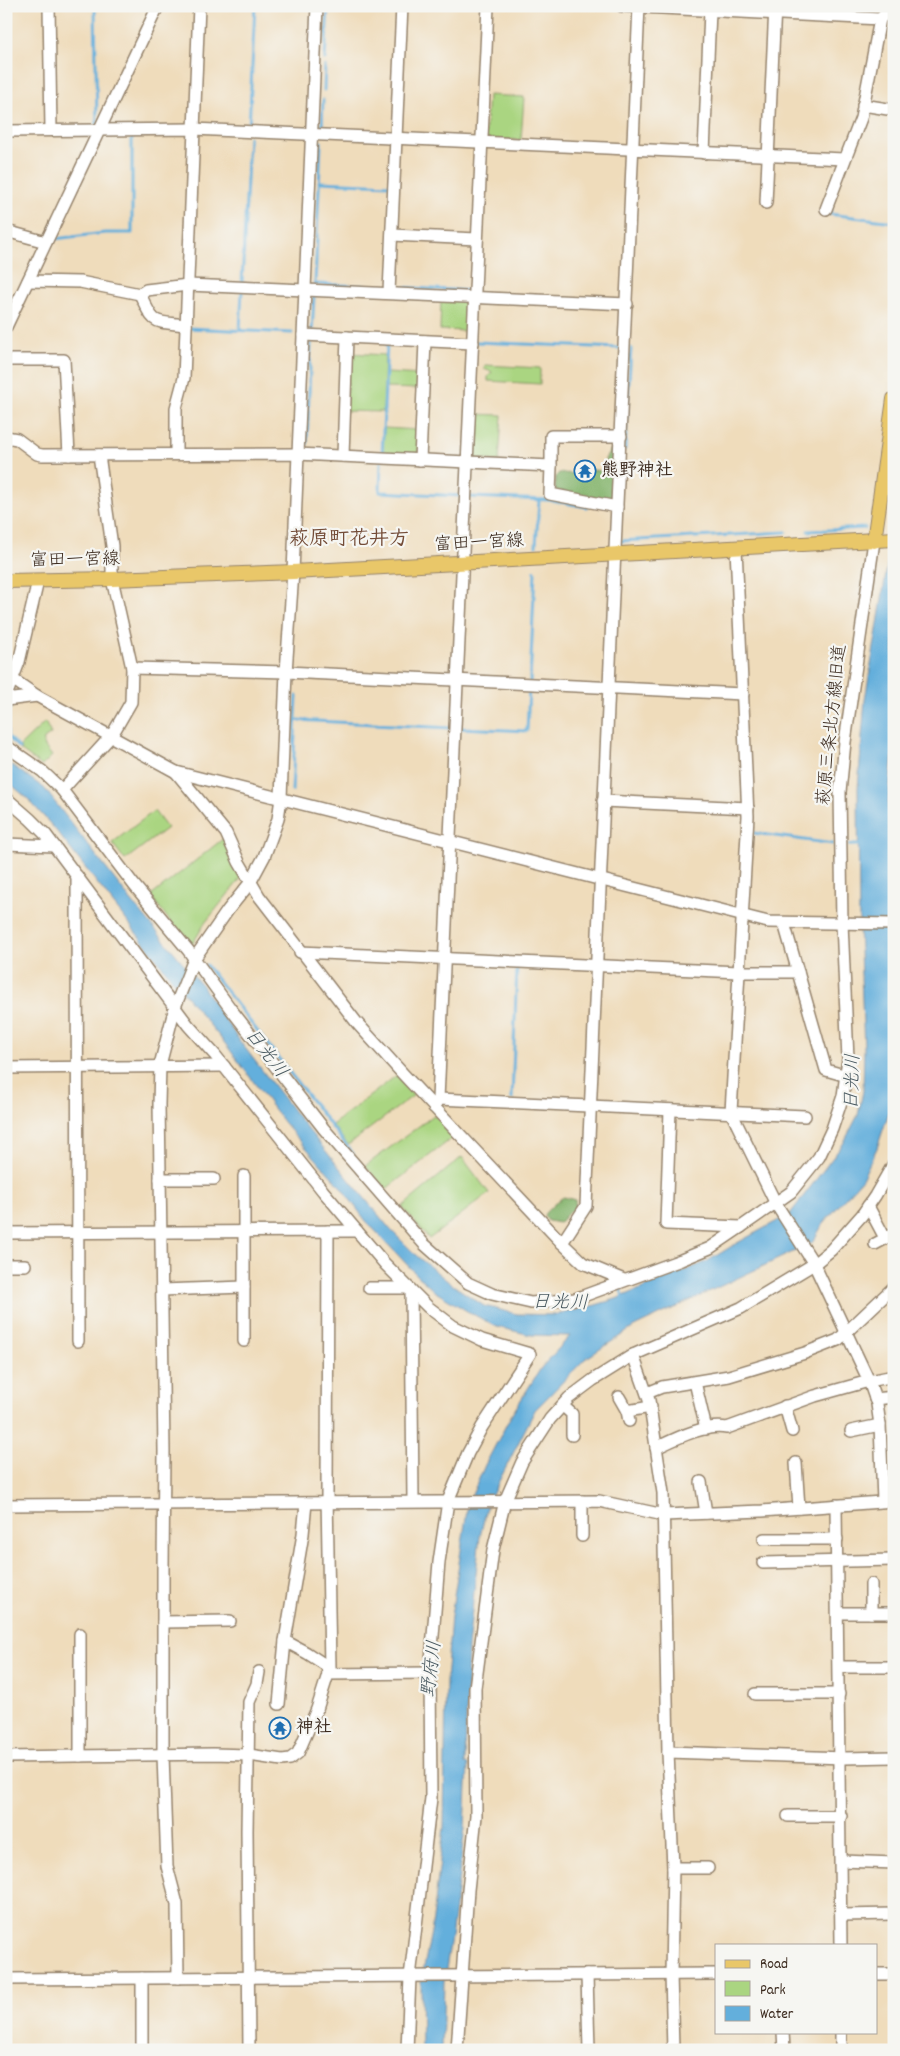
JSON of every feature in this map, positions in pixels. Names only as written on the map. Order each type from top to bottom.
[{"type":"main road","points":[[876,540],[894,399]]},
{"type":"main road","name":"富田一宮線","points":[[6,581],[293,572],[894,539]]},
{"type":"street","points":[[49,6],[51,130]]},
{"type":"street","points":[[6,326],[9,314],[28,281],[158,6]]},
{"type":"street","points":[[176,454],[176,408],[184,378],[199,6]]},
{"type":"street","points":[[178,1978],[177,1904],[167,1866],[164,1755],[162,1623],[164,1451],[160,1066],[175,1006],[194,959],[224,915],[250,883],[272,838],[281,798],[286,672],[293,572],[317,6]]},
{"type":"street","points":[[389,292],[402,6]]},
{"type":"street","points":[[436,1103],[451,842],[488,6]]},
{"type":"street","points":[[622,6],[710,11],[775,9],[826,11],[880,19]]},
{"type":"street","points":[[826,209],[861,118],[880,19],[893,6]]},
{"type":"street","points":[[562,1243],[586,1206],[639,7]]},
{"type":"street","points":[[766,203],[775,9]]},
{"type":"street","points":[[704,153],[710,11]]},
{"type":"street","points":[[863,106],[894,110]]},
{"type":"street","points":[[6,131],[194,129],[844,159]]},
{"type":"street","points":[[6,231],[46,242]]},
{"type":"street","points":[[392,235],[477,239]]},
{"type":"street","points":[[28,281],[80,282],[140,294],[146,290],[188,285],[389,292],[627,304]]},
{"type":"street","points":[[140,294],[151,318],[157,322],[186,325]]},
{"type":"street","points":[[303,335],[473,343]]},
{"type":"street","points":[[343,456],[347,337]]},
{"type":"street","points":[[420,460],[426,341]]},
{"type":"street","points":[[6,360],[64,360],[69,455]]},
{"type":"street","points":[[617,506],[550,494],[551,436],[621,436]]},
{"type":"street","points":[[6,437],[22,441],[37,454],[297,454],[551,466]]},
{"type":"street","points":[[62,790],[112,736],[131,702],[132,668],[112,579],[112,546],[99,455]]},
{"type":"street","name":"萩原三条北方線旧道","points":[[6,746],[42,771],[62,790],[134,885],[194,959],[278,1071],[354,1165],[424,1244],[468,1283],[492,1294],[531,1303],[575,1299],[710,1248],[777,1206],[791,1192],[819,1157],[843,1096],[847,1076],[848,1019],[842,923],[840,792],[845,742],[876,540]]},
{"type":"street","points":[[6,1505],[505,1500],[599,1501],[664,1515],[889,1501],[880,1425],[869,1381],[814,1264],[777,1206],[731,1112],[748,808],[736,548]]},
{"type":"street","points":[[6,696],[9,678],[19,662],[38,581]]},
{"type":"street","points":[[132,668],[286,672],[743,694]]},
{"type":"street","points":[[9,678],[37,696],[176,772],[601,878],[768,922],[894,924]]},
{"type":"street","points":[[6,700],[37,696]]},
{"type":"street","points":[[176,772],[226,833],[250,883],[300,952],[357,1023],[436,1103],[562,1243],[583,1262],[624,1280]]},
{"type":"street","points":[[6,798],[30,819],[54,846],[175,1006],[275,1132],[357,1231],[410,1289],[428,1307],[463,1332],[482,1340],[530,1354],[482,1426],[468,1453],[448,1501],[439,1562],[430,1673],[431,1798],[410,1977],[407,2050]]},
{"type":"street","points":[[603,800],[748,808]]},
{"type":"street","points":[[6,844],[54,846]]},
{"type":"street","points":[[77,876],[78,1341]]},
{"type":"street","points":[[784,923],[826,1070],[847,1076]]},
{"type":"street","points":[[300,952],[739,972],[798,972]]},
{"type":"street","points":[[6,1068],[224,1066]]},
{"type":"street","points":[[436,1103],[805,1116]]},
{"type":"street","points":[[670,1110],[666,1224],[741,1227]]},
{"type":"street","points":[[456,2050],[468,1890],[476,1816],[474,1688],[493,1550],[505,1500],[522,1462],[535,1440],[562,1406],[569,1398],[593,1380],[633,1354],[741,1308],[814,1264],[830,1250],[868,1206],[893,1166]]},
{"type":"street","points":[[244,1176],[244,1341]]},
{"type":"street","points":[[160,1179],[214,1179]]},
{"type":"street","points":[[868,1206],[885,1239]]},
{"type":"street","points":[[6,1757],[249,1755],[282,1760],[290,1759],[298,1753],[317,1710],[330,1668],[327,1502],[328,1231]]},
{"type":"street","points":[[6,1233],[357,1231]]},
{"type":"street","points":[[6,1265],[25,1265]]},
{"type":"street","points":[[162,1290],[244,1287]]},
{"type":"street","points":[[647,1393],[662,1387],[729,1376],[805,1353],[838,1340],[894,1287]]},
{"type":"street","points":[[369,1288],[410,1289]]},
{"type":"street","points":[[410,1289],[413,1501]]},
{"type":"street","points":[[633,1354],[647,1393],[663,1493],[668,1752],[673,1868],[671,1974],[673,2050]]},
{"type":"street","points":[[656,1448],[706,1429],[719,1426],[727,1428],[785,1406],[869,1381],[894,1376]]},
{"type":"street","points":[[695,1382],[706,1429]]},
{"type":"street","points":[[875,1400],[894,1397]]},
{"type":"street","points":[[619,1398],[628,1416],[650,1407]]},
{"type":"street","points":[[562,1406],[572,1414],[572,1435]]},
{"type":"street","points":[[785,1406],[792,1431]]},
{"type":"street","points":[[851,1432],[880,1425]]},
{"type":"street","points":[[796,1463],[799,1508]]},
{"type":"street","points":[[701,1482],[706,1513]]},
{"type":"street","points":[[582,1501],[582,1536]]},
{"type":"street","points":[[279,1704],[284,1641],[304,1534],[306,1502]]},
{"type":"street","points":[[836,1505],[842,1861],[841,1944]]},
{"type":"street","points":[[764,1538],[837,1538]]},
{"type":"street","points":[[763,1563],[894,1560]]},
{"type":"street","points":[[871,1584],[871,1613]]},
{"type":"street","points":[[838,1613],[894,1613]]},
{"type":"street","points":[[162,1623],[230,1622]]},
{"type":"street","points":[[80,1634],[80,1756]]},
{"type":"street","points":[[284,1641],[327,1666],[328,1674]]},
{"type":"street","points":[[839,1667],[894,1667]]},
{"type":"street","points":[[248,2050],[250,1978],[247,1831],[249,1702],[257,1684],[259,1672]]},
{"type":"street","points":[[328,1674],[430,1673]]},
{"type":"street","points":[[755,1694],[840,1694]]},
{"type":"street","points":[[668,1752],[840,1758],[894,1757]]},
{"type":"street","points":[[788,1816],[841,1816]]},
{"type":"street","points":[[842,1861],[894,1863]]},
{"type":"street","points":[[673,1868],[708,1868]]},
{"type":"street","points":[[842,1915],[894,1914]]},
{"type":"street","points":[[6,1979],[715,1974]]},
{"type":"street","points":[[878,1974],[894,1974]]},
{"type":"street","points":[[587,1975],[589,2050]]},
{"type":"street","points":[[142,1978],[142,2050]]},
{"type":"street","points":[[783,2034],[784,2050]]},
{"type":"street","points":[[841,2034],[841,2050]]},
{"type":"green space","points":[[488,95],[524,97],[521,140],[485,139]]},
{"type":"green space","points":[[441,299],[469,300],[467,331],[440,330]]},
{"type":"green space","points":[[349,353],[385,355],[383,412],[346,411]]},
{"type":"green space","points":[[485,365],[540,368],[540,384],[488,381],[488,377],[492,372],[484,369]]},
{"type":"green space","points":[[386,373],[422,375],[421,389],[386,388]]},
{"type":"green space","points":[[474,414],[502,415],[499,461],[472,459]]},
{"type":"green space","points":[[384,428],[419,430],[418,456],[383,454]]},
{"type":"green space","points":[[612,448],[614,448],[612,501],[555,490],[556,476],[559,473],[584,474],[592,470],[606,471],[605,459]]},
{"type":"green space","points":[[45,722],[51,734],[44,739],[43,745],[52,756],[42,766],[20,750],[20,746]]},
{"type":"green space","points":[[154,811],[167,828],[125,860],[112,843]]},
{"type":"green space","points":[[224,838],[241,878],[205,923],[190,948],[151,896]]},
{"type":"green space","points":[[397,1075],[414,1095],[348,1145],[332,1125]]},
{"type":"green space","points":[[434,1115],[455,1136],[386,1189],[365,1166]]},
{"type":"green space","points":[[462,1157],[489,1193],[429,1239],[402,1207]]},
{"type":"green space","points":[[564,1197],[575,1200],[576,1209],[569,1212],[559,1223],[548,1221],[544,1215]]},
{"type":"water","points":[[894,522],[894,742],[888,806],[890,874],[894,918],[894,1076],[889,1112],[877,1148],[862,1179],[823,1224],[812,1243],[634,1327],[585,1359],[535,1410],[488,1503],[480,1536],[468,1647],[465,1764],[468,1765],[465,1828],[444,1982],[442,2050],[422,2050],[421,1982],[432,1927],[444,1827],[446,1682],[451,1616],[468,1504],[485,1465],[512,1414],[541,1368],[570,1336],[531,1335],[497,1327],[434,1291],[413,1271],[366,1221],[340,1186],[284,1123],[227,1046],[54,828],[28,799],[6,780],[6,761],[44,788],[129,898],[203,987],[239,1040],[297,1116],[390,1229],[418,1257],[450,1283],[484,1306],[517,1314],[556,1315],[592,1306],[616,1299],[706,1262],[790,1214],[843,1144],[858,1115],[863,1091],[864,1049],[859,926],[858,788],[865,699]]},
{"type":"waterway","points":[[95,6],[97,125]]},
{"type":"waterway","points":[[249,128],[255,6]]},
{"type":"waterway","points":[[325,59],[328,6]]},
{"type":"waterway","points":[[324,90],[325,66]]},
{"type":"waterway","points":[[322,129],[323,100]]},
{"type":"waterway","points":[[54,239],[105,233],[132,233],[132,135]]},
{"type":"waterway","points":[[242,284],[249,137]]},
{"type":"waterway","points":[[315,285],[321,142]]},
{"type":"waterway","points":[[319,182],[391,185]]},
{"type":"waterway","points":[[831,210],[829,214],[894,222]]},
{"type":"waterway","points":[[315,284],[386,287]]},
{"type":"waterway","points":[[392,287],[472,291]]},
{"type":"waterway","points":[[240,330],[242,291]]},
{"type":"waterway","points":[[312,334],[314,296]]},
{"type":"waterway","points":[[188,328],[292,333]]},
{"type":"waterway","points":[[477,342],[619,348]]},
{"type":"waterway","points":[[307,444],[311,343]]},
{"type":"waterway","points":[[382,454],[387,344]]},
{"type":"waterway","points":[[625,449],[631,348]]},
{"type":"waterway","points":[[381,462],[380,492],[462,496]]},
{"type":"waterway","points":[[470,497],[549,500],[587,507]]},
{"type":"waterway","points":[[536,546],[539,500]]},
{"type":"waterway","points":[[808,531],[865,528]]},
{"type":"waterway","points":[[620,541],[786,532]]},
{"type":"waterway","points":[[530,682],[535,571]]},
{"type":"waterway","points":[[459,728],[527,731],[529,689]]},
{"type":"waterway","points":[[292,791],[297,696]]},
{"type":"waterway","points":[[13,704],[8,710],[7,736],[19,748]]},
{"type":"waterway","points":[[296,720],[452,728]]},
{"type":"waterway","points":[[754,833],[833,844]]},
{"type":"waterway","points":[[849,845],[861,845]]},
{"type":"waterway","name":"日光川","points":[[206,965],[353,1154]]},
{"type":"waterway","points":[[512,1099],[517,965]]},
{"type":"waterway","points":[[621,1290],[624,1299]]},
{"type":"place","name":"熊野神社","points":[[585,471]]},
{"type":"place","name":"神社","points":[[280,1728]]},
{"type":"district","name":"萩原町花井方","points":[[349,540]]},
{"type":"water label","name":"野府川","points":[[433,1669]]}]
